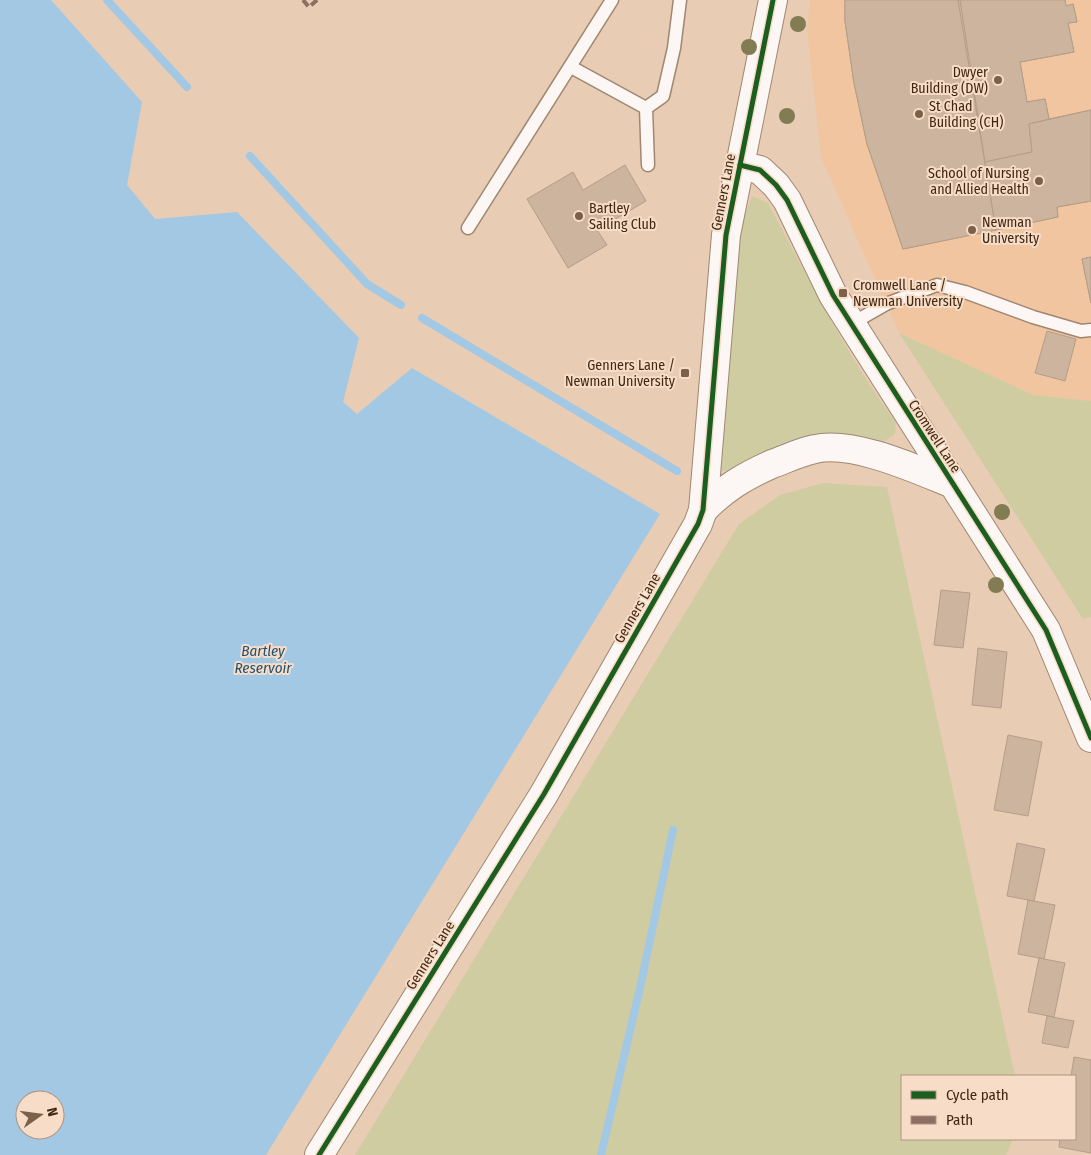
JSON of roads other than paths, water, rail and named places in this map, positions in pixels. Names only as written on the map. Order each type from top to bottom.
[{"type":"street","name":"Genners Lane","points":[[319,1155],[544,794],[698,524],[703,510],[726,235],[773,0]]},
{"type":"street","name":"Cromwell Lane","points":[[740,165],[760,170],[776,184],[787,200],[832,295],[1046,630],[1091,738]]},
{"type":"street","points":[[703,510],[721,492],[747,475],[816,448],[839,448],[892,460],[953,484]]},
{"type":"lane","points":[[468,228],[612,0]]},
{"type":"lane","points":[[646,108],[662,96],[674,48],[680,0]]},
{"type":"lane","points":[[571,67],[646,108]]},
{"type":"lane","points":[[646,108],[648,122],[648,165]]},
{"type":"lane","points":[[851,324],[886,304],[938,285],[965,292],[1033,317],[1081,331],[1091,330]]},
{"type":"water","name":"Bartley Reservoir","points":[[0,0],[51,0],[142,102],[127,185],[155,219],[237,212],[359,338],[343,402],[357,414],[412,368],[660,514],[266,1155],[0,1155]]},
{"type":"waterway","points":[[107,0],[187,87]]},
{"type":"waterway","points":[[250,156],[367,284],[401,305]]},
{"type":"waterway","points":[[422,318],[677,471]]},
{"type":"waterway","points":[[601,1155],[640,988],[673,830]]},
{"type":"place","name":"Dwyer Building (DW)","points":[[998,80]]},
{"type":"place","name":"St Chad Building (CH)","points":[[919,114]]},
{"type":"place","name":"School of Nursing and Allied Health","points":[[1039,181]]},
{"type":"place","name":"Bartley Sailing Club","points":[[579,216]]},
{"type":"place","name":"Newman University","points":[[972,230]]},
{"type":"place","name":"Cromwell Lane / Newman University","points":[[843,293]]},
{"type":"place","name":"Genners Lane / Newman University","points":[[685,373]]}]
